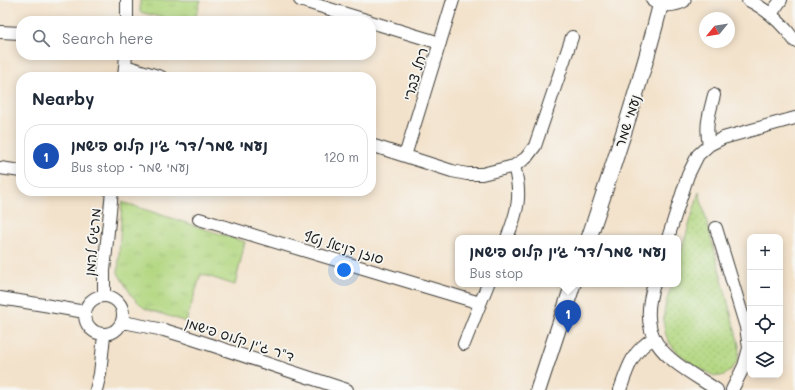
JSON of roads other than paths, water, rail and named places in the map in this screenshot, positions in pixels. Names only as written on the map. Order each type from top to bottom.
[{"type":"street","points":[[127,0],[127,16]]},
{"type":"street","points":[[300,0],[353,16]]},
{"type":"street","name":"רחל צברי","points":[[405,156],[453,0]]},
{"type":"street","points":[[657,2],[675,4],[683,0]]},
{"type":"street","points":[[748,0],[771,14],[786,28],[795,41]]},
{"type":"street","points":[[771,14],[781,0]]},
{"type":"street","name":"נעמי שמר","points":[[590,235],[649,50],[657,2]]},
{"type":"street","points":[[376,23],[440,43]]},
{"type":"street","points":[[0,32],[16,33]]},
{"type":"street","points":[[376,147],[452,171],[467,174],[482,174],[514,166],[526,158],[535,146],[572,37]]},
{"type":"street","points":[[125,66],[145,72]]},
{"type":"street","points":[[709,145],[707,132],[708,121],[714,95]]},
{"type":"street","points":[[669,235],[688,175],[698,155],[709,145],[723,138],[795,118]]},
{"type":"street","points":[[508,235],[519,202],[518,182],[514,166]]},
{"type":"street","points":[[0,168],[16,170]]},
{"type":"street","name":"מרגיט להמן","points":[[104,296],[104,271],[112,196]]},
{"type":"street","name":"סוזן דניאל נטף","points":[[199,219],[480,303]]},
{"type":"street","points":[[716,228],[746,327],[749,348],[744,366],[732,390]]},
{"type":"street","points":[[464,344],[487,287]]},
{"type":"street","points":[[538,390],[572,287]]},
{"type":"street","points":[[653,287],[648,310],[649,324],[660,349],[670,359],[717,390]]},
{"type":"street","points":[[99,296],[104,296],[109,296],[118,301],[121,305],[124,311],[123,322],[117,331],[100,335],[91,330],[85,321],[85,312],[89,303],[93,299],[99,296]]},
{"type":"street","points":[[0,298],[44,304],[85,312]]},
{"type":"street","name":"ד\"ר ג'ין קלוס פישמן","points":[[123,322],[181,335],[347,390]]},
{"type":"street","points":[[96,390],[100,374],[104,334]]},
{"type":"street","points":[[620,390],[631,359],[638,350],[654,338]]},
{"type":"place","name":"נעמי שמר/דר׳ ג׳ין קלוס פישמן","points":[[568,333]]}]
